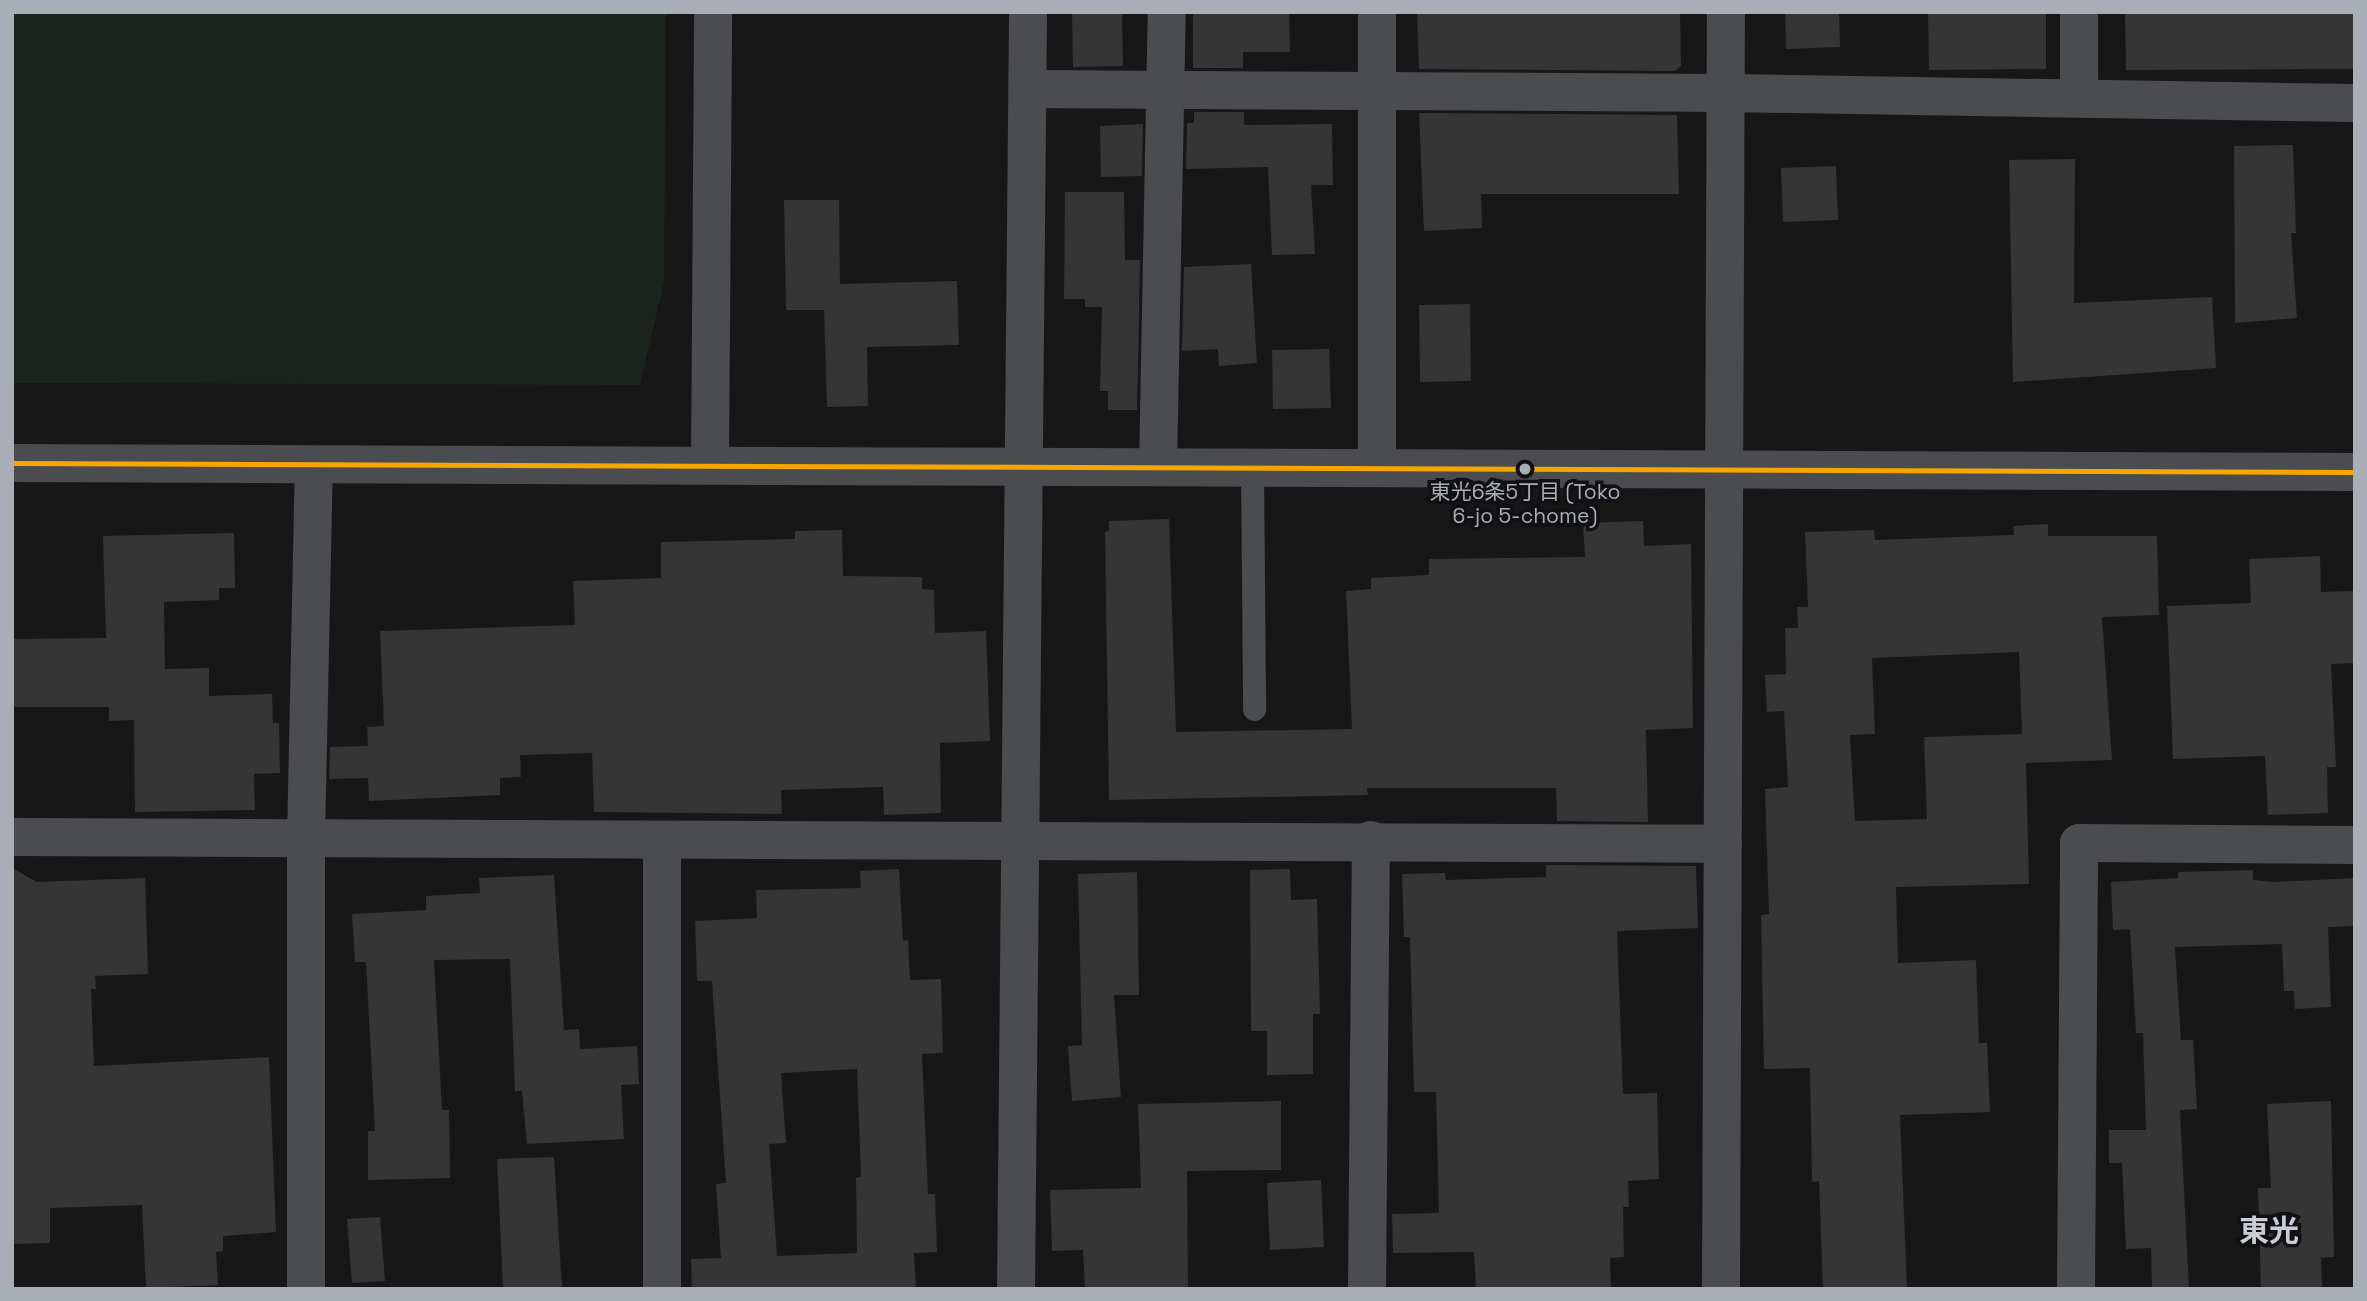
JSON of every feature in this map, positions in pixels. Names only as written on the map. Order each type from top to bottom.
[{"type":"street","points":[[710,465],[713,12]]},
{"type":"street","points":[[1016,1289],[1028,12]]},
{"type":"street","points":[[1158,467],[1167,12]]},
{"type":"street","points":[[1377,12],[1377,468]]},
{"type":"street","points":[[1721,1289],[1726,12]]},
{"type":"street","points":[[2079,97],[2080,12]]},
{"type":"street","points":[[1028,89],[1166,92],[1725,93],[2355,103]]},
{"type":"street","points":[[12,463],[2355,472]]},
{"type":"street","points":[[306,1289],[306,840],[314,465]]},
{"type":"street","points":[[12,837],[306,840],[1371,840],[1723,844]]},
{"type":"street","points":[[662,840],[662,1289]]},
{"type":"street","points":[[1367,1289],[1371,840]]},
{"type":"street","points":[[2076,1289],[2079,843],[2355,845]]},
{"type":"lane","points":[[1252,467],[1254,709]]},
{"type":"shaded area","points":[[12,12],[666,12],[664,282],[640,385],[12,383]]},
{"type":"building","points":[[1072,12],[1122,12],[1123,66],[1073,67]]},
{"type":"building","points":[[1193,12],[1289,12],[1290,52],[1243,52],[1243,68],[1193,68]]},
{"type":"building","points":[[1417,12],[1680,12],[1681,66],[1675,71],[1419,69]]},
{"type":"building","points":[[1785,12],[1839,12],[1840,47],[1786,49]]},
{"type":"building","points":[[1928,12],[2046,12],[2046,69],[1929,70]]},
{"type":"building","points":[[2125,12],[2355,12],[2355,69],[2126,70]]},
{"type":"building","points":[[1194,112],[1244,112],[1244,125],[1332,124],[1333,185],[1311,185],[1315,254],[1272,255],[1268,167],[1186,169],[1187,123],[1194,123]]},
{"type":"building","points":[[1419,113],[1677,115],[1679,194],[1481,194],[1482,228],[1424,231]]},
{"type":"building","points":[[1143,124],[1142,176],[1101,177],[1100,126]]},
{"type":"building","points":[[2293,145],[2296,233],[2291,233],[2297,318],[2235,323],[2234,146]]},
{"type":"building","points":[[2075,159],[2074,303],[2212,297],[2216,368],[2013,382],[2009,160]]},
{"type":"building","points":[[1836,166],[1838,220],[1783,222],[1781,168]]},
{"type":"building","points":[[1065,192],[1124,192],[1125,260],[1140,260],[1137,410],[1108,410],[1108,391],[1100,391],[1102,307],[1085,307],[1085,299],[1064,299]]},
{"type":"building","points":[[784,200],[839,200],[840,284],[957,281],[959,345],[867,347],[868,406],[827,407],[824,310],[786,310]]},
{"type":"building","points":[[1251,264],[1257,363],[1219,366],[1218,349],[1182,351],[1184,267]]},
{"type":"building","points":[[1470,304],[1471,381],[1420,382],[1419,305]]},
{"type":"building","points":[[1329,349],[1331,408],[1273,409],[1272,350]]},
{"type":"building","points":[[1169,519],[1176,732],[1352,729],[1346,591],[1371,589],[1371,578],[1429,575],[1429,559],[1585,557],[1583,523],[1643,521],[1644,546],[1691,544],[1693,728],[1646,730],[1648,822],[1557,821],[1556,788],[1367,788],[1368,795],[1109,800],[1105,532],[1109,531],[1109,521]]},
{"type":"building","points":[[2048,524],[2048,536],[2157,536],[2159,615],[2102,617],[2112,760],[2026,763],[2029,884],[1896,887],[1898,963],[1976,960],[1979,1043],[1987,1043],[1990,1112],[1900,1115],[1907,1289],[1823,1289],[1819,1181],[1812,1182],[1810,1068],[1764,1069],[1761,915],[1769,914],[1765,789],[1788,787],[1784,711],[1767,712],[1765,675],[1786,674],[1785,628],[1798,628],[1797,607],[1808,607],[1805,532],[1874,530],[1875,540],[2014,535],[2013,526]],"holes":[[[2019,652],[2022,734],[1924,737],[1927,819],[1855,821],[1850,735],[1875,734],[1872,658]]]},
{"type":"building","points":[[842,530],[843,576],[922,577],[922,589],[934,590],[935,633],[986,631],[990,741],[940,743],[941,813],[884,815],[883,787],[781,790],[782,814],[594,812],[592,753],[520,755],[521,777],[500,778],[500,795],[369,801],[368,778],[329,779],[330,747],[368,746],[367,727],[384,726],[380,631],[575,625],[573,581],[661,578],[661,542],[795,539],[795,531]]},
{"type":"building","points":[[234,533],[235,588],[219,588],[219,600],[164,602],[165,669],[209,668],[209,696],[272,694],[273,723],[279,723],[280,773],[254,774],[255,810],[135,812],[134,720],[109,721],[109,707],[12,707],[12,639],[106,638],[103,536]]},
{"type":"building","points":[[2320,556],[2321,592],[2355,591],[2355,663],[2331,664],[2336,767],[2327,767],[2328,813],[2268,815],[2265,756],[2173,759],[2167,606],[2251,603],[2249,559]]},
{"type":"building","points":[[1546,865],[1696,866],[1698,928],[1617,931],[1623,1094],[1657,1093],[1659,1179],[1628,1181],[1629,1207],[1623,1207],[1624,1257],[1610,1258],[1611,1289],[1476,1289],[1474,1252],[1393,1253],[1392,1214],[1439,1213],[1436,1092],[1414,1092],[1410,937],[1404,937],[1402,874],[1445,873],[1446,880],[1546,877]]},
{"type":"building","points":[[12,868],[37,882],[145,878],[148,974],[95,976],[96,989],[91,989],[94,1066],[269,1057],[276,1232],[223,1236],[223,1251],[216,1252],[218,1285],[146,1288],[142,1205],[50,1208],[50,1243],[12,1244]]},
{"type":"building","points":[[899,869],[903,941],[908,940],[910,980],[941,979],[943,1053],[922,1054],[928,1194],[935,1194],[937,1252],[914,1253],[916,1289],[692,1289],[691,1259],[721,1258],[716,1184],[726,1183],[712,981],[697,981],[695,921],[757,918],[756,890],[861,888],[860,871]],"holes":[[[857,1069],[861,1177],[856,1178],[857,1253],[777,1256],[769,1144],[786,1143],[781,1073]]]},
{"type":"building","points":[[1290,869],[1291,900],[1317,899],[1320,1014],[1313,1014],[1313,1074],[1267,1075],[1267,1031],[1251,1031],[1250,870]]},
{"type":"building","points":[[2253,870],[2253,880],[2274,882],[2355,878],[2355,926],[2328,927],[2331,1007],[2295,1009],[2294,991],[2284,991],[2282,944],[2175,947],[2181,1040],[2193,1040],[2197,1109],[2180,1110],[2189,1289],[2152,1289],[2151,1248],[2126,1249],[2122,1163],[2109,1163],[2109,1130],[2146,1130],[2143,1033],[2136,1033],[2130,929],[2113,930],[2111,882],[2178,878],[2178,872]]},
{"type":"building","points":[[1137,872],[1139,995],[1114,995],[1121,1097],[1072,1101],[1068,1046],[1082,1045],[1078,874]]},
{"type":"building","points":[[554,875],[564,1030],[579,1029],[580,1049],[637,1046],[639,1084],[621,1085],[624,1139],[527,1144],[522,1091],[515,1091],[510,959],[434,960],[442,1110],[449,1110],[450,1178],[368,1180],[368,1131],[375,1131],[366,962],[355,962],[352,914],[426,910],[426,896],[480,893],[479,878]]},
{"type":"building","points":[[1281,1101],[1281,1170],[1187,1171],[1188,1289],[1085,1289],[1083,1250],[1052,1251],[1050,1190],[1141,1188],[1138,1104]]},
{"type":"building","points":[[2331,1101],[2334,1257],[2321,1258],[2322,1289],[2261,1289],[2258,1188],[2271,1188],[2267,1104]]},
{"type":"building","points":[[554,1157],[562,1289],[503,1289],[497,1159]]},
{"type":"building","points":[[1321,1180],[1324,1247],[1270,1250],[1267,1183]]},
{"type":"building","points":[[380,1217],[385,1281],[352,1283],[347,1219]]},
{"type":"transit line","points":[[12,463],[2355,472]]},
{"type":"place","name":"東光6条5丁目 (Toko 6-jo 5-chome)","points":[[1525,469]]},
{"type":"district","name":"東光","points":[[2269,1231]]}]
